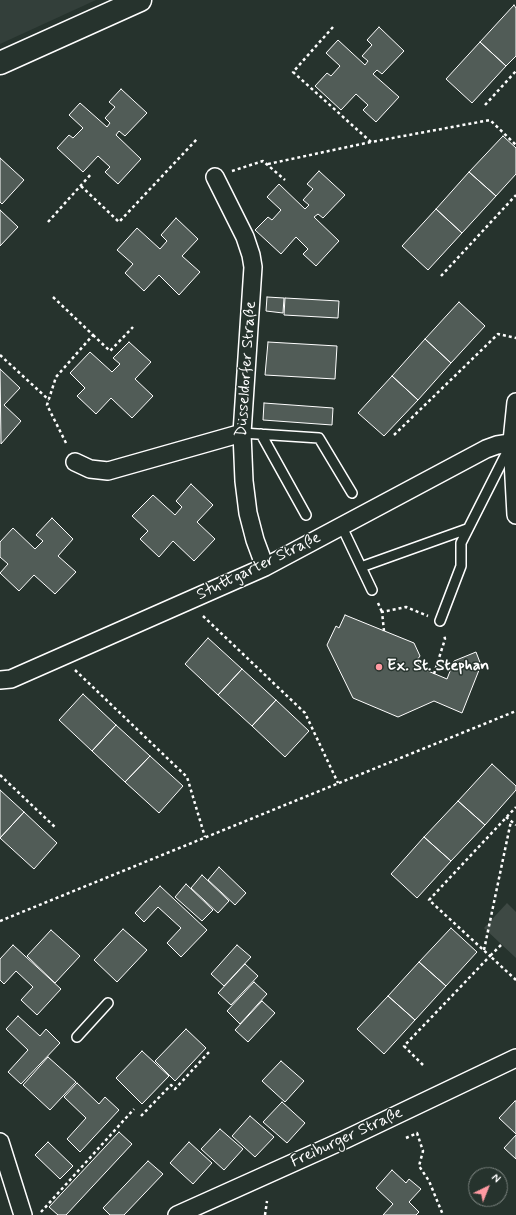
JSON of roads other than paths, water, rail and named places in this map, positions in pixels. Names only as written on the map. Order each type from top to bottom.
[{"type":"main road","points":[[0,63],[140,0]]},
{"type":"street","name":"Düsseldorfer Straße","points":[[215,177],[245,237],[253,267],[242,433],[244,481],[248,513],[255,540],[265,567]]},
{"type":"street","points":[[516,402],[514,442],[516,515]]},
{"type":"street","points":[[75,462],[90,469],[108,471],[242,433]]},
{"type":"street","name":"Stuttgarter Straße","points":[[0,680],[11,679],[61,658],[265,567],[486,449],[514,442]]},
{"type":"street","name":"Freiburger Straße","points":[[177,1215],[350,1137],[516,1058]]},
{"type":"street","points":[[0,1142],[23,1215]]},
{"type":"lane","points":[[242,433],[319,438],[352,493]]},
{"type":"lane","points":[[261,434],[306,515]]},
{"type":"lane","points":[[440,621],[462,566],[461,543],[514,442]]},
{"type":"lane","points":[[342,527],[372,590]]},
{"type":"lane","points":[[361,568],[467,529]]},
{"type":"lane","points":[[77,1037],[108,1003]]},
{"type":"place","name":"Ex. St. Stephan","points":[[379,667]]}]
